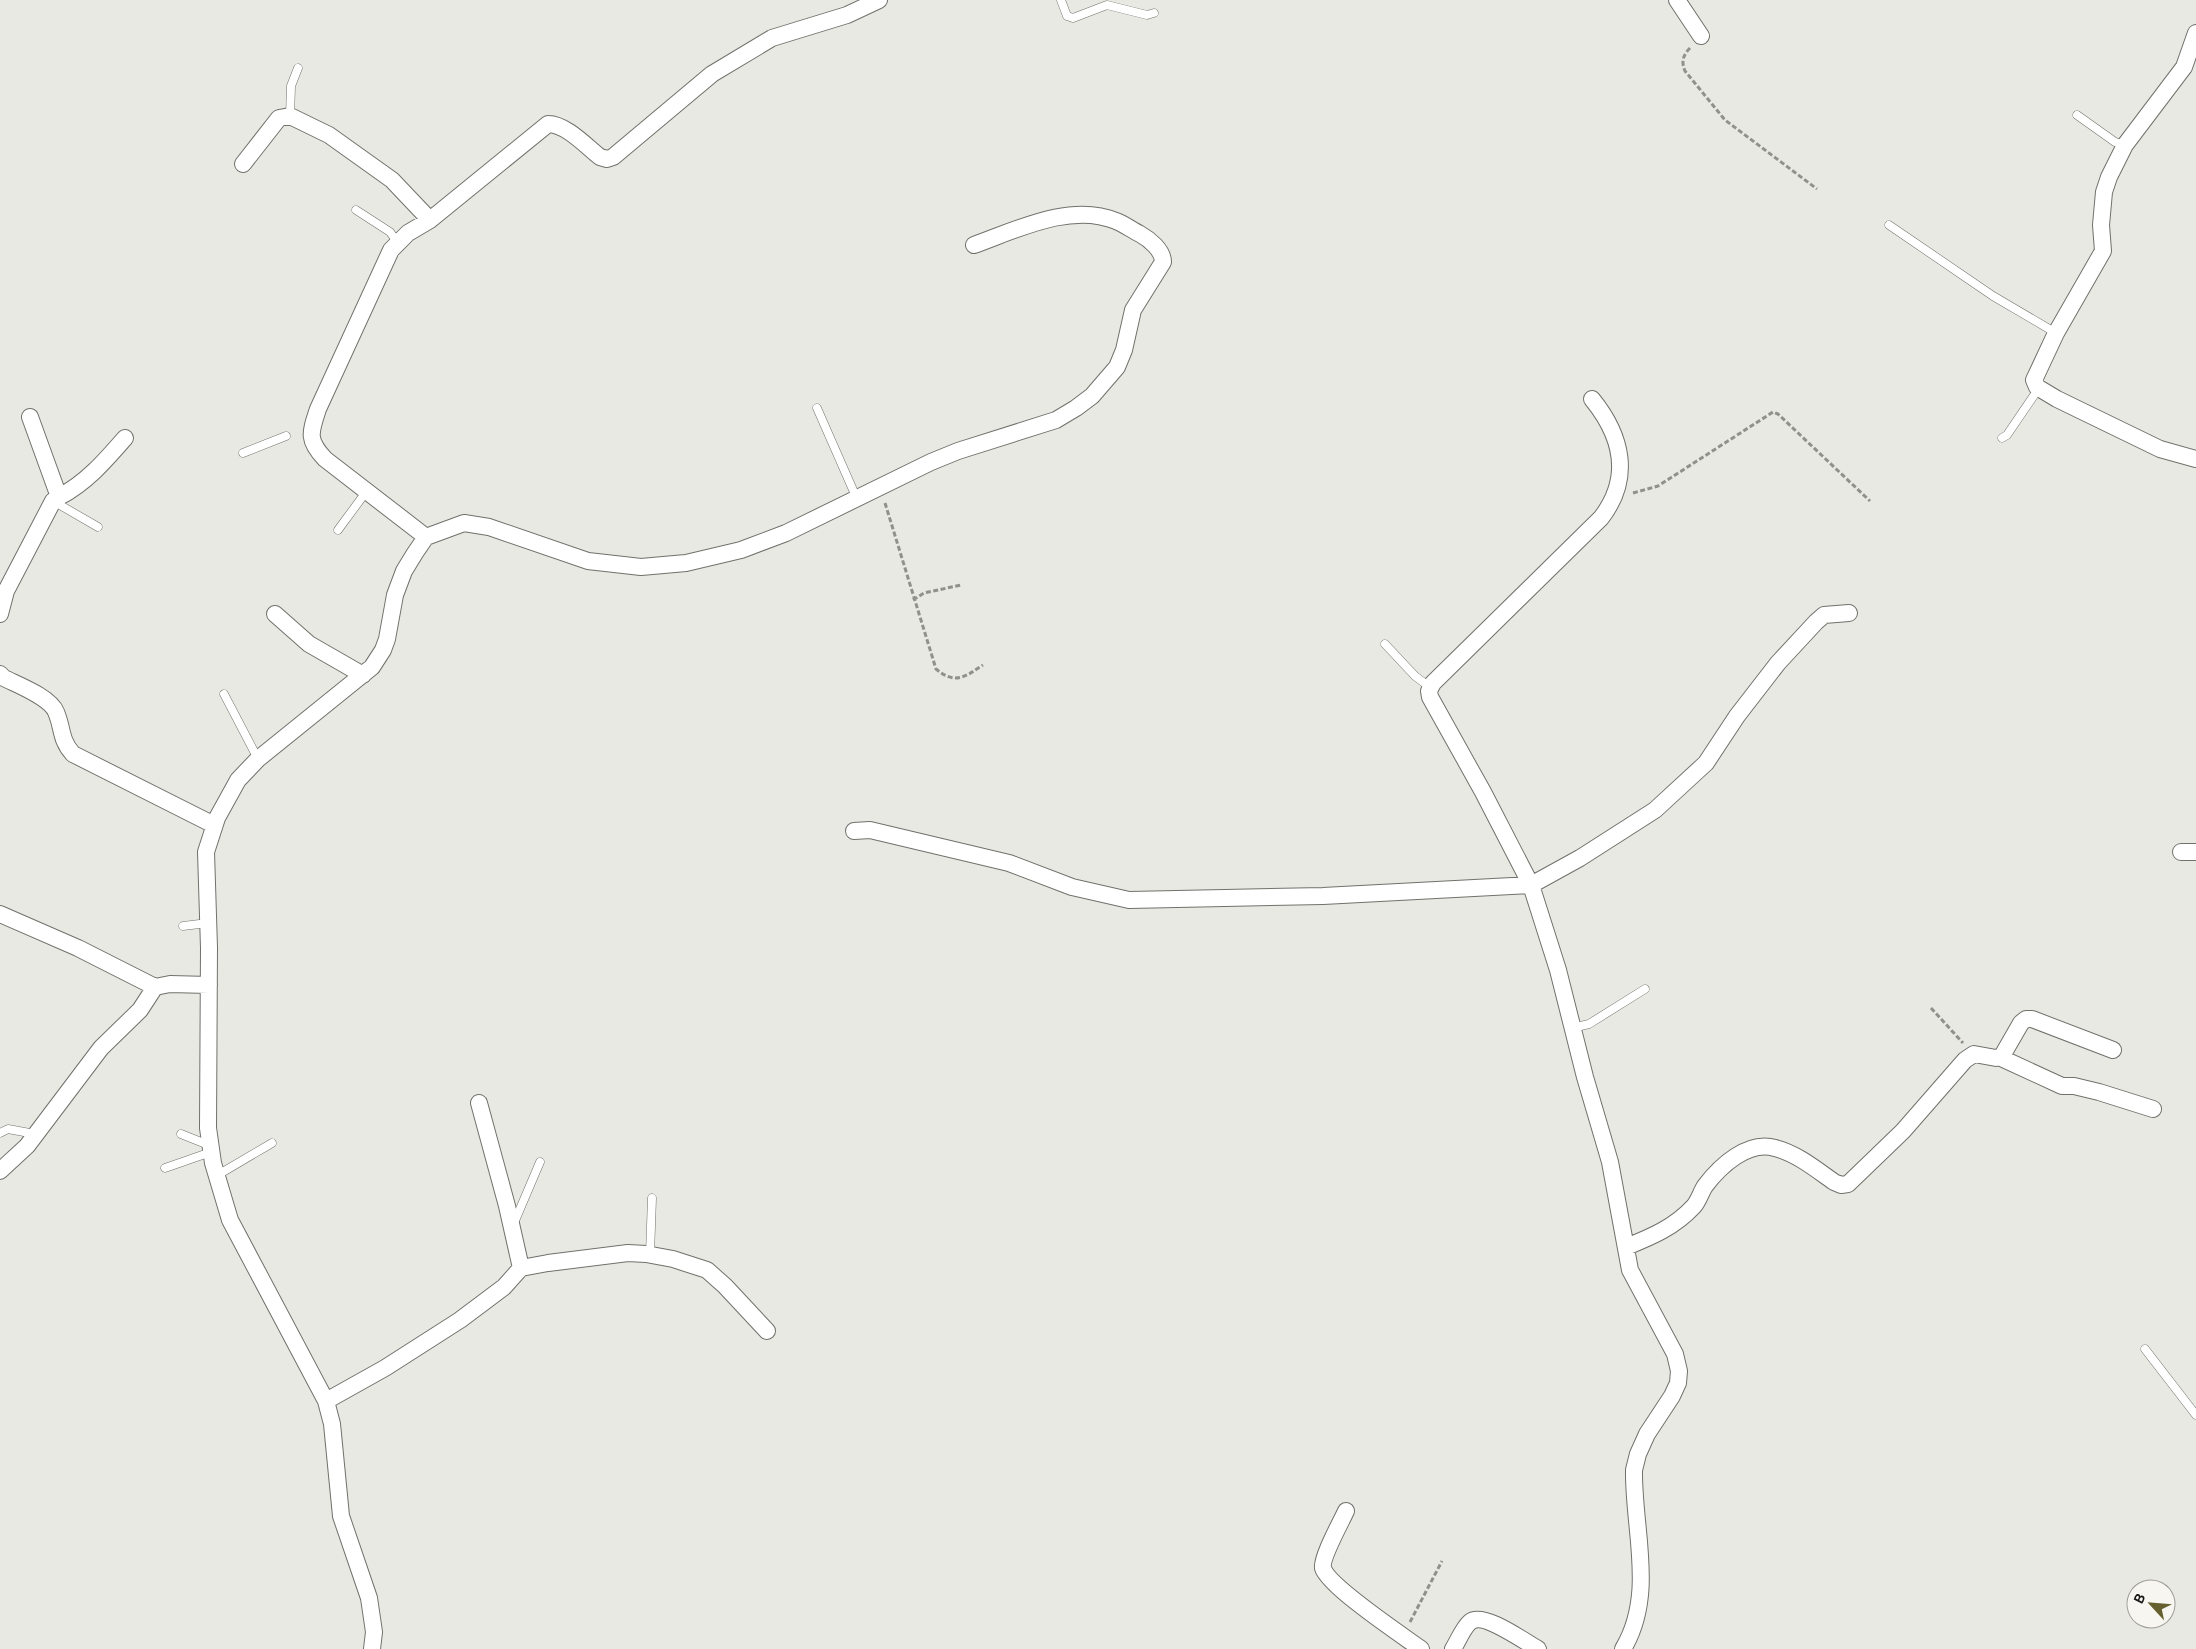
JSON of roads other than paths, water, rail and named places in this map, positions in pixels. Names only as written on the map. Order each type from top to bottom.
[{"type":"street","points":[[426,538],[325,459],[314,448],[307,431],[374,282],[391,250],[408,233],[430,220],[548,124],[555,124],[563,128],[600,157],[607,160],[613,158],[712,74],[772,38],[847,15],[879,0]]},
{"type":"street","points":[[1676,0],[1700,36]]},
{"type":"street","points":[[2196,33],[2184,67],[2125,145],[2109,177],[2104,192],[2101,225],[2102,251],[2097,264],[2056,333],[2034,380],[2039,388],[2160,449],[2196,460]]},
{"type":"street","points":[[243,164],[279,118],[290,116],[329,136],[392,180],[430,220]]},
{"type":"street","points":[[372,1649],[374,1632],[369,1598],[341,1516],[332,1424],[326,1401],[230,1220],[216,1176],[208,1128],[209,985],[206,852],[214,825],[238,780],[258,759],[372,667],[383,650],[387,639],[395,595],[404,571],[426,538],[464,523],[489,527],[588,561],[641,566],[686,562],[741,550],[786,533],[958,450],[1056,420],[1084,402],[1105,383],[1117,367],[1124,350],[1133,310],[1163,262],[1162,254],[1147,238],[1116,220],[1094,216],[1070,215],[1030,225],[974,245]]},
{"type":"street","points":[[1592,399],[1605,416],[1617,440],[1620,468],[1619,486],[1615,496],[1602,518],[1433,683],[1430,697],[1484,792],[1531,885],[1558,970],[1572,1028],[1610,1162],[1634,1281],[1675,1354],[1680,1371],[1678,1383],[1647,1434],[1638,1454],[1634,1470],[1642,1576],[1640,1606],[1634,1626],[1623,1649]]},
{"type":"street","points":[[30,417],[56,499]]},
{"type":"street","points":[[0,614],[6,592],[56,499],[74,489],[94,472],[125,438]]},
{"type":"street","points":[[854,831],[870,830],[1010,863],[1072,887],[1129,900],[1323,896],[1531,885],[1580,858],[1655,810],[1706,763],[1737,716],[1772,670],[1816,622],[1824,615],[1849,613]]},
{"type":"street","points":[[275,614],[309,644],[363,675]]},
{"type":"street","points":[[0,674],[4,678],[45,699],[53,706],[57,713],[63,741],[73,754],[214,825]]},
{"type":"street","points":[[0,914],[87,952],[155,986],[170,984],[209,985]]},
{"type":"street","points":[[0,1171],[27,1146],[101,1048],[140,1010],[155,986]]},
{"type":"street","points":[[1626,1247],[1655,1236],[1680,1218],[1695,1205],[1705,1186],[1720,1169],[1747,1150],[1774,1147],[1787,1152],[1834,1182],[1841,1185],[1848,1184],[1903,1131],[1965,1060],[1974,1054],[1996,1058],[2002,1056],[2021,1023],[2026,1019],[2113,1050]]},
{"type":"street","points":[[1999,1056],[2062,1086],[2074,1086],[2099,1092],[2153,1109]]},
{"type":"street","points":[[479,1103],[521,1268]]},
{"type":"street","points":[[326,1401],[385,1368],[460,1320],[504,1287],[521,1268],[628,1253],[650,1254],[673,1259],[707,1270],[725,1286],[767,1331]]},
{"type":"street","points":[[1346,1511],[1324,1559],[1323,1568],[1328,1576],[1356,1602],[1421,1649]]},
{"type":"street","points":[[1453,1649],[1471,1622],[1478,1619],[1493,1624],[1538,1649]]},
{"type":"lane","points":[[1060,0],[1067,16],[1073,18],[1107,5],[1147,15],[1154,12]]},
{"type":"lane","points":[[290,116],[292,86],[298,68]]},
{"type":"lane","points":[[2077,115],[2115,142],[2125,145]]},
{"type":"lane","points":[[356,210],[390,232],[398,243]]},
{"type":"lane","points":[[1889,225],[1993,296],[2056,333]]},
{"type":"lane","points":[[2002,438],[2007,435],[2039,388]]},
{"type":"lane","points":[[817,408],[857,499]]},
{"type":"lane","points":[[244,453],[286,436]]},
{"type":"lane","points":[[338,530],[366,492]]},
{"type":"lane","points":[[56,499],[98,527]]},
{"type":"lane","points":[[1385,644],[1415,676],[1431,688]]},
{"type":"lane","points":[[224,694],[258,759]]},
{"type":"lane","points":[[183,926],[208,923]]},
{"type":"lane","points":[[1572,1028],[1589,1024],[1645,989]]},
{"type":"lane","points":[[0,1133],[8,1129],[35,1134]]},
{"type":"lane","points":[[181,1134],[211,1149]]},
{"type":"lane","points":[[216,1176],[272,1143]]},
{"type":"lane","points":[[165,1168],[211,1149]]},
{"type":"lane","points":[[512,1230],[540,1162]]},
{"type":"lane","points":[[650,1254],[652,1198]]},
{"type":"lane","points":[[2145,1349],[2196,1415]]}]
